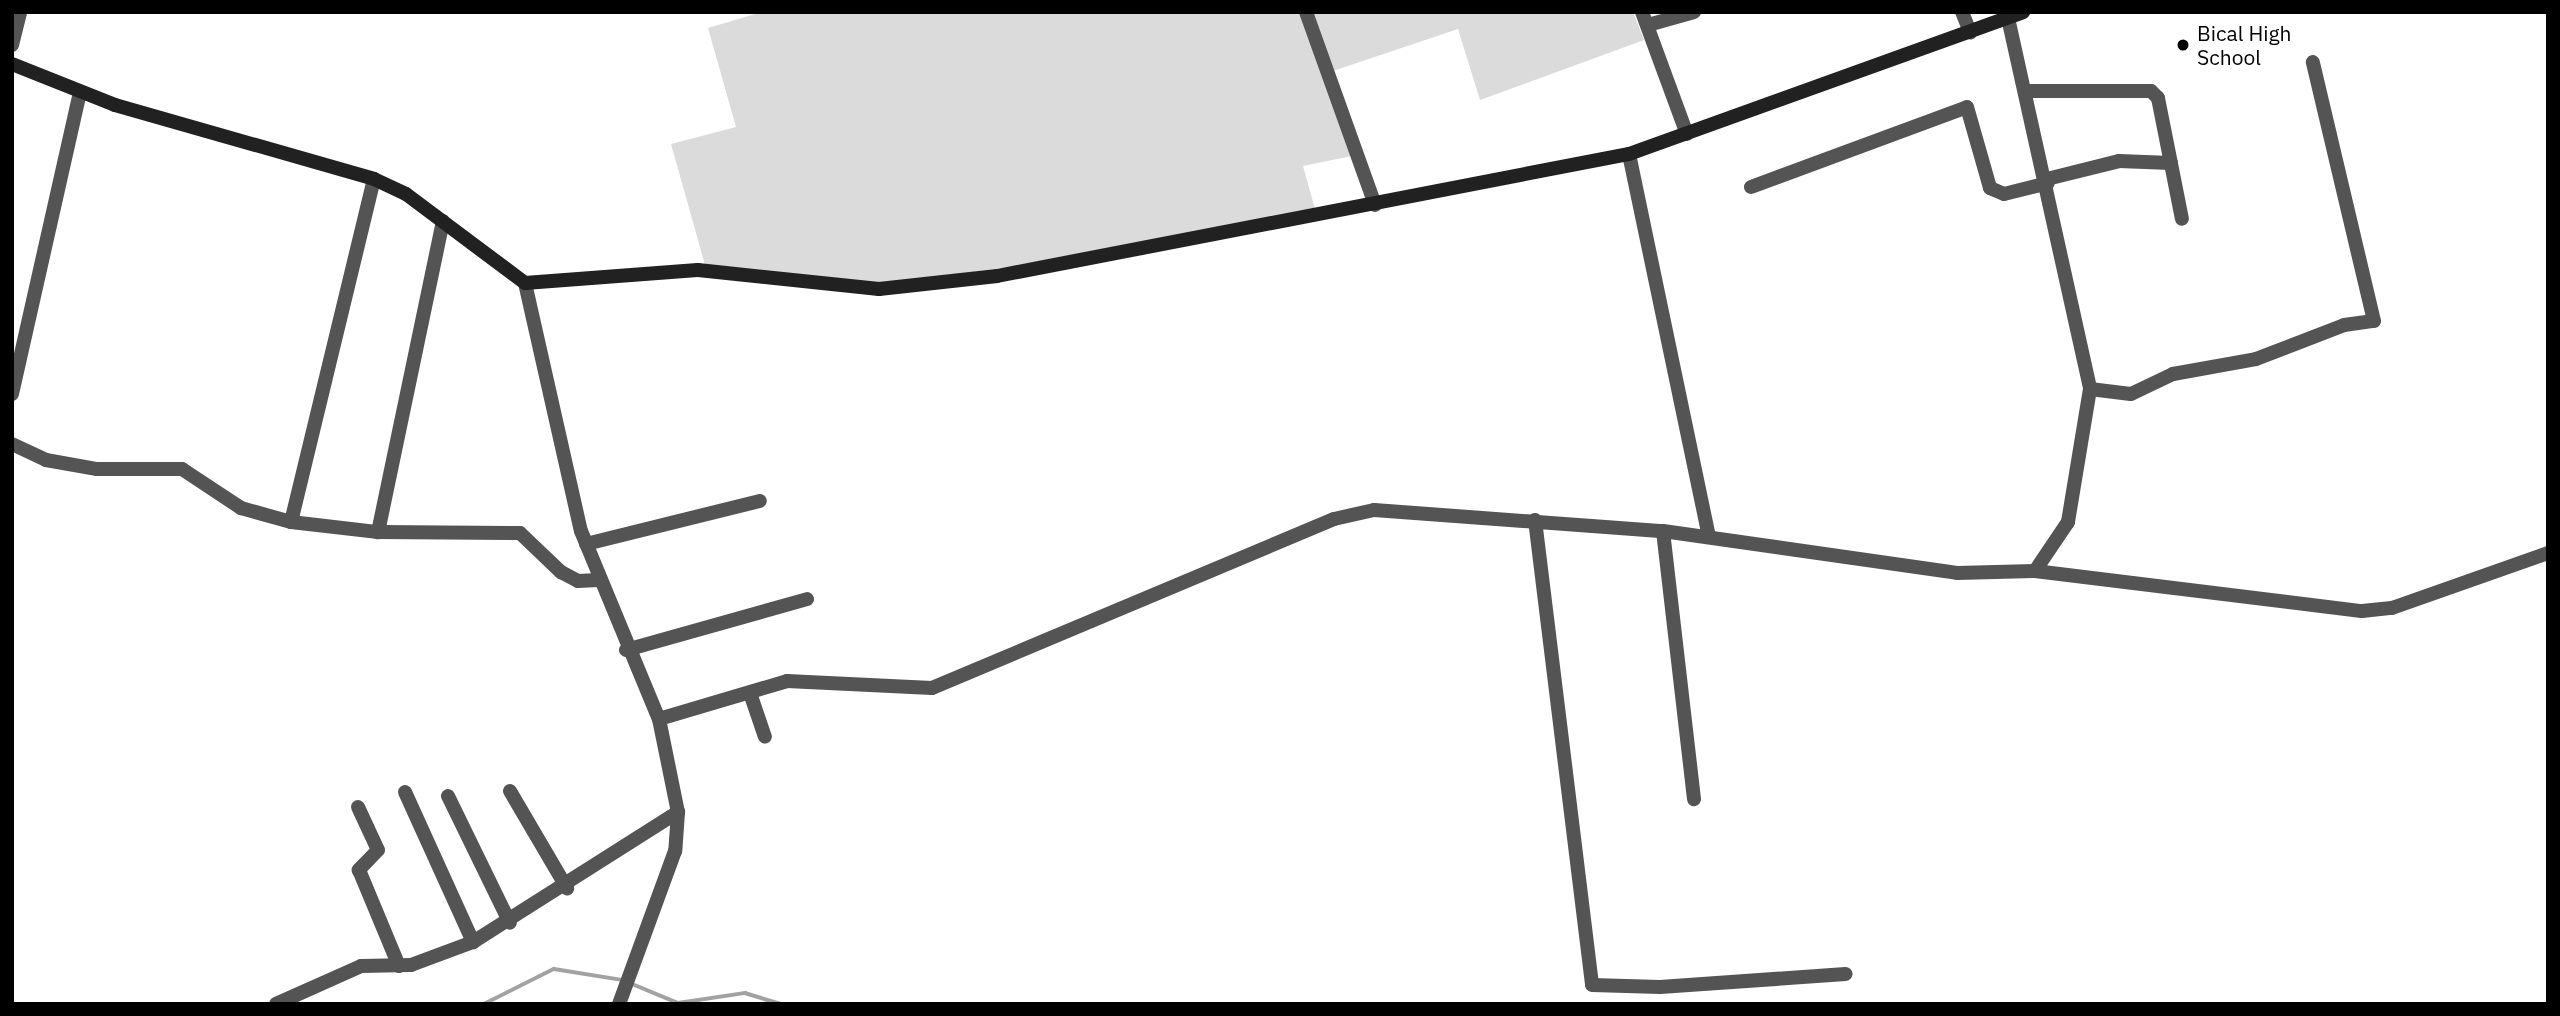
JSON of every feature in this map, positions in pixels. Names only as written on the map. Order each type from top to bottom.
[{"type":"street","points":[[12,45],[19,12]]},
{"type":"street","points":[[1306,12],[1375,205]]},
{"type":"street","points":[[1687,134],[1645,19],[1694,12]]},
{"type":"street","points":[[1962,12],[1970,32]]},
{"type":"street","points":[[525,283],[698,271],[854,288],[908,286],[998,276],[1629,154],[2023,12]]},
{"type":"street","points":[[2008,18],[2029,91],[2091,389],[2068,522],[2035,571]]},
{"type":"street","points":[[2091,389],[2131,394],[2173,374],[2256,359],[2344,326],[2374,321],[2313,62]]},
{"type":"street","points":[[12,64],[80,92],[374,179],[443,221],[525,283],[586,544],[626,650],[659,719],[678,812],[675,851],[619,1004]]},
{"type":"street","points":[[2029,91],[2151,91],[2171,163],[2182,219]]},
{"type":"street","points":[[12,394],[80,92]]},
{"type":"street","points":[[1751,187],[1967,107],[1990,188],[2004,194],[2129,160],[2171,163]]},
{"type":"street","points":[[1629,154],[1709,536]]},
{"type":"street","points":[[292,522],[329,346],[374,179]]},
{"type":"street","points":[[378,532],[443,221]]},
{"type":"street","points":[[12,444],[46,460],[97,469],[182,469],[230,504],[292,522],[378,532],[520,533],[561,572],[598,580]]},
{"type":"street","points":[[586,544],[760,501]]},
{"type":"street","points":[[659,719],[802,680],[932,688],[1356,512],[1535,520],[1663,531],[1957,573],[2035,571],[2362,611],[2392,608],[2548,553]]},
{"type":"street","points":[[1535,520],[1592,985],[1661,987],[1846,974]]},
{"type":"street","points":[[1663,531],[1695,799]]},
{"type":"street","points":[[626,650],[807,598]]},
{"type":"street","points":[[750,693],[765,737]]},
{"type":"street","points":[[510,791],[567,888]]},
{"type":"street","points":[[405,792],[474,942]]},
{"type":"street","points":[[448,796],[510,923]]},
{"type":"street","points":[[358,807],[378,850],[359,870],[399,966]]},
{"type":"street","points":[[276,1004],[360,966],[399,966],[474,942],[567,888],[678,812]]},
{"type":"shaded area","points":[[762,12],[1301,12],[1352,156],[1303,166],[1315,209],[997,269],[867,285],[705,265],[671,144],[736,127],[708,28]]},
{"type":"shaded area","points":[[1311,12],[1633,12],[1644,40],[1480,100],[1458,29],[1333,71]]},
{"type":"waterway","points":[[484,1004],[554,969],[623,980]]},
{"type":"waterway","points":[[630,983],[678,1003],[745,993],[781,1004]]},
{"type":"place","name":"Bical High School","points":[[2183,45]]}]
